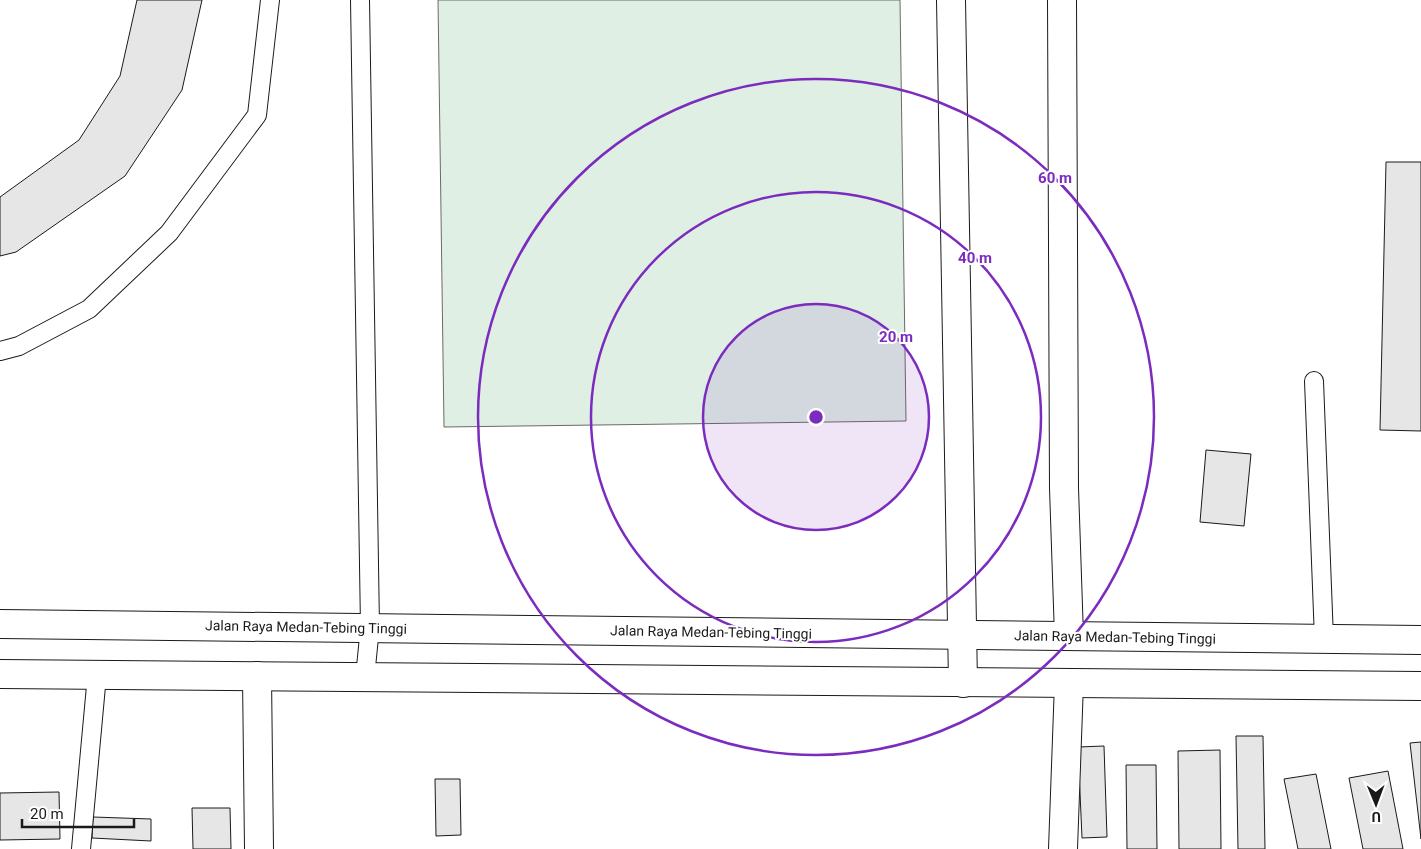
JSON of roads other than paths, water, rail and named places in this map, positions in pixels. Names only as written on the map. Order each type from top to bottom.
[{"type":"main road","points":[[951,0],[976,683]]},
{"type":"main road","points":[[1060,636],[1064,488],[1062,0]]},
{"type":"main road","name":"Jalan Raya Medan-Tebing Tinggi","points":[[0,624],[1421,640]]},
{"type":"main road","points":[[0,674],[1421,686]]},
{"type":"main road","points":[[257,676],[259,849]]},
{"type":"main road","points":[[1059,684],[1063,849]]},
{"type":"lane","points":[[0,351],[19,346],[89,309],[169,233],[257,115],[270,0]]},
{"type":"lane","points":[[360,0],[370,627],[365,677]]},
{"type":"lane","points":[[1314,381],[1324,639]]},
{"type":"lane","points":[[82,849],[97,675]]}]
